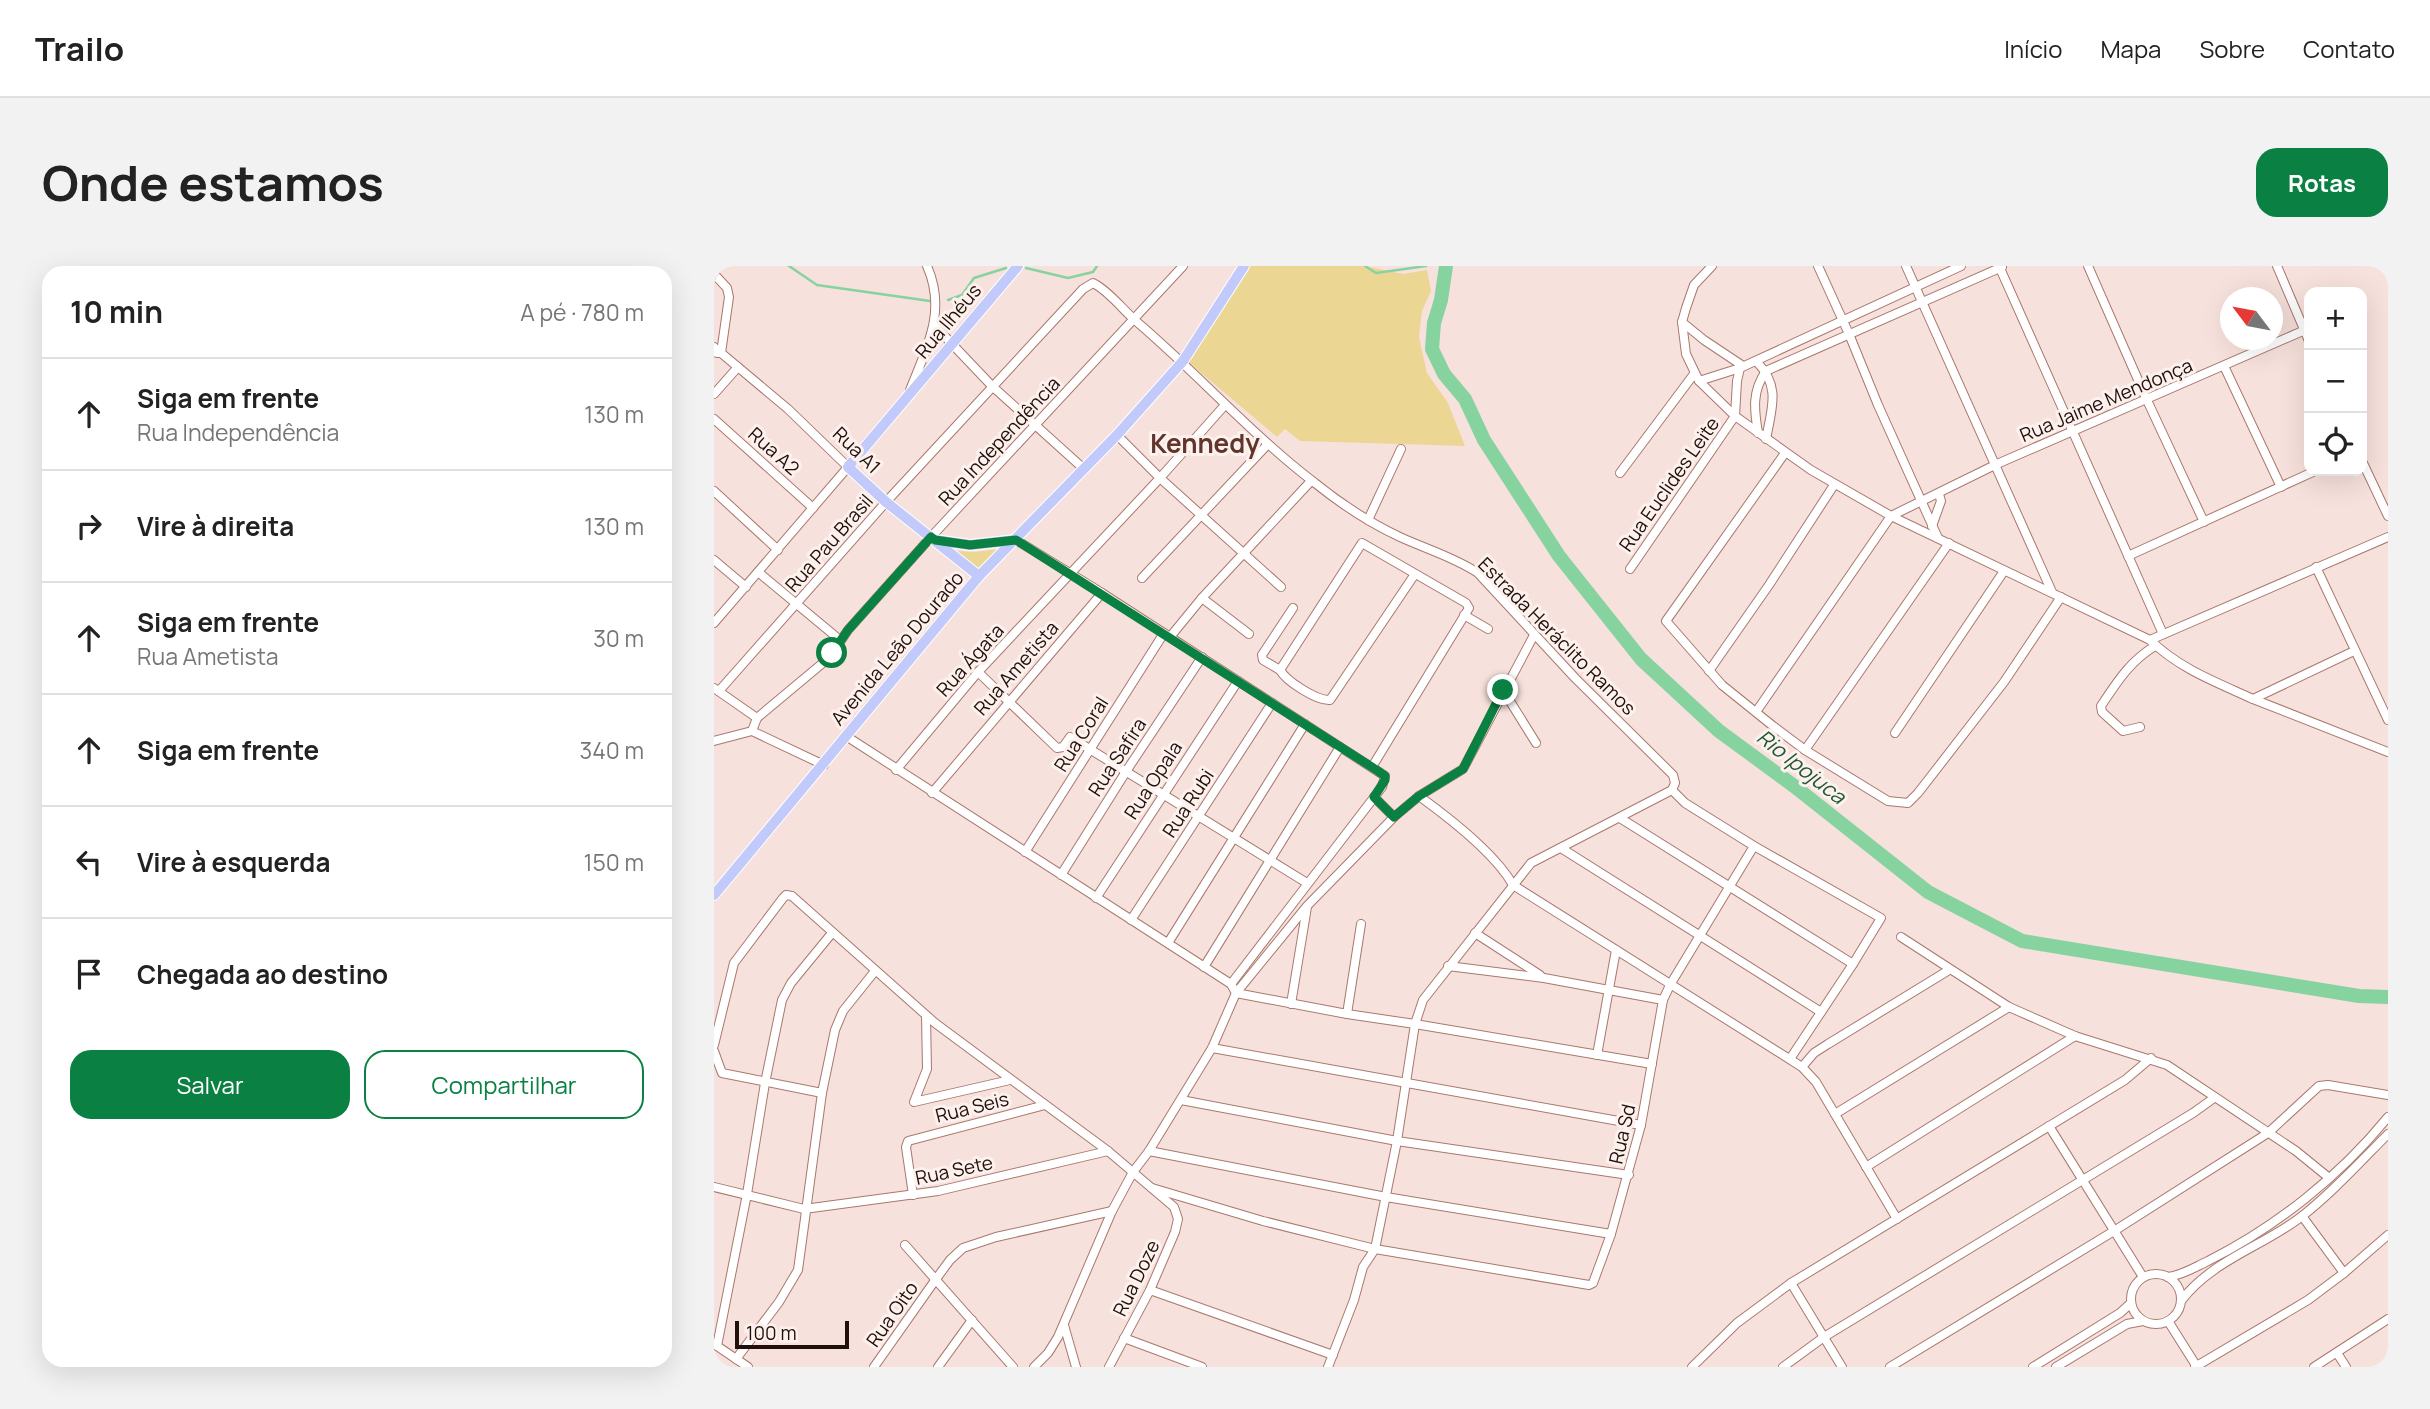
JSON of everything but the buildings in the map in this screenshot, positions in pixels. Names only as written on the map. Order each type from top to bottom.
[{"type":"main road","name":"Rua Ilhéus","points":[[848,467],[1018,266]]},
{"type":"main road","name":"Avenida Leão Dourado","points":[[714,895],[979,576],[1117,435],[1183,361],[1244,266]]},
{"type":"main road","name":"Rua A1","points":[[848,467],[886,502],[979,576]]},
{"type":"main road","points":[[933,539],[970,545],[1016,540]]},
{"type":"street","points":[[906,400],[937,310],[936,295],[927,266]]},
{"type":"street","name":"Rua Independência","points":[[757,718],[822,664],[840,640],[1034,425],[1183,266]]},
{"type":"street","points":[[1712,266],[1694,285],[1686,308],[1682,322],[1686,354],[1697,377],[1735,416],[1785,453],[1834,485],[1891,516],[2153,643],[2183,667],[2253,699],[2388,752]]},
{"type":"street","points":[[1818,266],[1938,538]]},
{"type":"street","points":[[1906,266],[1997,464],[2052,592]]},
{"type":"street","points":[[1620,473],[1697,377],[1742,367],[1961,266]]},
{"type":"street","points":[[2088,266],[2204,522]]},
{"type":"street","points":[[2277,266],[2304,328]]},
{"type":"street","points":[[1758,433],[1754,396],[1766,371],[2001,267],[2163,635]]},
{"type":"street","points":[[714,274],[727,288],[729,297],[717,351]]},
{"type":"street","name":"Estrada Heráclito Ramos","points":[[1091,283],[1097,285],[1183,361],[1225,405],[1311,481],[1368,520],[1478,573],[1534,635],[1673,775],[1675,783],[1672,790]]},
{"type":"street","name":"Rua Pau Brasil","points":[[717,689],[992,386],[1091,283]]},
{"type":"street","points":[[1682,322],[1742,367]]},
{"type":"street","points":[[934,325],[992,386],[1084,469]]},
{"type":"street","name":"Rua Jaime Mendonça","points":[[1891,516],[1997,464],[2304,330]]},
{"type":"street","name":"Rua A1","points":[[717,351],[788,409],[848,467]]},
{"type":"street","points":[[1756,361],[1766,371],[1774,398],[1766,439]]},
{"type":"street","points":[[2224,366],[2281,486]]},
{"type":"street","points":[[714,394],[738,367]]},
{"type":"street","name":"Rua Euclides Leite","points":[[1630,569],[1735,416],[1737,381],[1742,367]]},
{"type":"street","name":"Rua Ágata","points":[[896,770],[978,672],[1225,405]]},
{"type":"street","name":"Rua A2","points":[[714,419],[814,508]]},
{"type":"street","points":[[1117,435],[1160,478],[1281,587]]},
{"type":"street","points":[[1142,578],[1268,444]]},
{"type":"street","points":[[1368,520],[1401,449]]},
{"type":"street","points":[[1785,453],[1666,621],[1722,685],[1805,750],[1888,801],[1908,803],[1934,773],[2004,682],[2061,597]]},
{"type":"street","points":[[714,623],[848,467]]},
{"type":"street","points":[[2367,472],[2388,516]]},
{"type":"street","points":[[2128,556],[2304,476]]},
{"type":"street","name":"Rua Coral","points":[[1025,852],[1167,635],[1311,481]]},
{"type":"street","points":[[1709,671],[1834,485]]},
{"type":"street","points":[[714,491],[778,550]]},
{"type":"street","points":[[1933,526],[1941,501],[1939,494]]},
{"type":"street","points":[[1756,712],[1891,516]]},
{"type":"street","points":[[2140,727],[2123,730],[2102,712],[2101,706],[2126,668],[2163,635],[2388,537]]},
{"type":"street","points":[[1016,540],[1385,776],[1382,787],[1231,984]]},
{"type":"street","points":[[1280,670],[1362,543],[1466,603],[1469,608],[1372,767]]},
{"type":"street","points":[[1805,750],[1949,543]]},
{"type":"street","points":[[714,560],[746,587]]},
{"type":"street","points":[[2316,567],[2388,720]]},
{"type":"street","points":[[1895,733],[2004,571]]},
{"type":"street","points":[[758,572],[840,640]]},
{"type":"street","points":[[1293,608],[1262,655],[1263,660],[1280,670],[1287,680],[1323,700],[1330,700],[1415,574]]},
{"type":"street","name":"Rua Ametista","points":[[932,793],[1102,593]]},
{"type":"street","points":[[1202,598],[1249,634]]},
{"type":"street","points":[[1464,615],[1488,629]]},
{"type":"street","points":[[1034,1367],[1048,1353],[1063,1325],[1112,1211],[1133,1172],[1149,1151],[1212,1048],[1236,993],[1307,906],[1394,817],[1419,796],[1463,769],[1534,635]]},
{"type":"street","points":[[2253,699],[2354,651]]},
{"type":"street","name":"Rua Safira","points":[[1061,875],[1202,657]]},
{"type":"street","points":[[978,672],[1057,748],[1063,747],[1070,737],[1307,883]]},
{"type":"street","name":"Rua Opala","points":[[1096,898],[1238,681]]},
{"type":"street","points":[[717,689],[757,718],[752,731]]},
{"type":"street","points":[[1503,690],[1536,743]]},
{"type":"street","name":"Rua Rubi","points":[[1131,920],[1272,703]]},
{"type":"street","points":[[1168,943],[1306,724]]},
{"type":"street","points":[[714,741],[752,731],[824,765]]},
{"type":"street","points":[[846,736],[1231,984],[1236,993],[1652,1064]]},
{"type":"street","points":[[1204,967],[1340,747]]},
{"type":"street","points":[[1328,1367],[1354,1300],[1363,1267],[1375,1249],[1408,1084],[1415,1024],[1423,1000],[1531,863],[1672,790],[1685,803],[1754,846],[1881,918],[1790,1059]]},
{"type":"street","points":[[1419,796],[1460,829],[1498,865],[1513,885],[1802,1067],[1816,1082],[1897,1219]]},
{"type":"street","points":[[1374,797],[1394,817]]},
{"type":"street","points":[[1620,818],[1853,964]]},
{"type":"street","name":"Rua Sd","points":[[1375,1249],[1589,1285],[1596,1280],[1642,1125],[1663,1000],[1754,846]]},
{"type":"street","points":[[1561,848],[1821,1012]]},
{"type":"street","points":[[714,1045],[734,963],[783,898],[789,895],[926,1016],[1152,1188],[1263,1222],[1375,1249]]},
{"type":"street","points":[[1291,1004],[1307,906]]},
{"type":"street","points":[[1347,1014],[1361,924]]},
{"type":"street","points":[[748,1367],[716,1345],[747,1194],[765,1083],[785,993],[832,933]]},
{"type":"street","points":[[1475,933],[1544,978]]},
{"type":"street","points":[[1901,937],[2009,1007],[2075,1036],[2167,1065],[2296,1151],[2328,1177]]},
{"type":"street","points":[[1597,1055],[1616,950]]},
{"type":"street","points":[[1448,966],[1544,978],[1663,1000]]},
{"type":"street","points":[[1802,1067],[1828,1044],[1949,970]]},
{"type":"street","points":[[736,1359],[779,1302],[798,1270],[804,1209],[822,1093],[838,1021],[875,971]]},
{"type":"street","points":[[1835,1114],[2009,1007]]},
{"type":"street","points":[[926,1016],[927,1069],[914,1102],[1010,1080]]},
{"type":"street","points":[[1866,1167],[2075,1036]]},
{"type":"street","points":[[1212,1048],[1642,1125]]},
{"type":"street","points":[[714,1051],[718,1072],[822,1093]]},
{"type":"street","points":[[1692,1367],[1737,1324],[1791,1283],[2125,1080],[2151,1058]]},
{"type":"street","points":[[1890,1367],[2114,1231],[2267,1133],[2319,1086],[2328,1085],[2388,1096]]},
{"type":"street","points":[[1783,1367],[1824,1337],[2214,1098]]},
{"type":"street","points":[[1181,1100],[1397,1141],[1629,1175]]},
{"type":"street","name":"Rua Seis","points":[[913,1195],[905,1147],[908,1141],[1045,1105]]},
{"type":"street","points":[[2168,1277],[2180,1275],[2220,1255],[2271,1223],[2328,1177],[2388,1117]]},
{"type":"street","points":[[2049,1126],[2143,1277]]},
{"type":"street","points":[[2181,1301],[2179,1289],[2168,1277],[2160,1274],[2143,1277],[2132,1291],[2131,1303],[2135,1313],[2143,1321],[2151,1324],[2168,1321],[2195,1283],[2302,1216],[2388,1134]]},
{"type":"street","points":[[1149,1151],[1387,1197],[1611,1234]]},
{"type":"street","name":"Rua Sete","points":[[804,1209],[913,1195],[1108,1152]]},
{"type":"street","points":[[714,1188],[804,1209]]},
{"type":"street","name":"Rua Doze","points":[[1109,1367],[1150,1290],[1175,1232],[1176,1212],[1169,1201],[1152,1188]]},
{"type":"street","name":"Rua Oito","points":[[874,1367],[956,1255],[978,1242],[1112,1211]]},
{"type":"street","points":[[2302,1216],[2344,1273]]},
{"type":"street","points":[[2168,1321],[2196,1367],[2308,1300],[2388,1235]]},
{"type":"street","points":[[905,1245],[1013,1367]]},
{"type":"street","points":[[1791,1283],[1842,1367]]},
{"type":"street","points":[[1150,1290],[1332,1355]]},
{"type":"street","points":[[2033,1367],[2120,1313],[2131,1303]]},
{"type":"street","points":[[2314,1367],[2388,1319]]},
{"type":"street","points":[[938,1367],[972,1320]]},
{"type":"street","points":[[2056,1367],[2127,1324],[2143,1321]]},
{"type":"street","points":[[1063,1325],[1076,1367]]},
{"type":"street","points":[[1124,1338],[1202,1367]]},
{"type":"street","points":[[2337,1353],[2346,1367]]},
{"type":"shaded area","points":[[1250,266],[1364,266],[1403,274],[1427,270],[1431,291],[1422,311],[1419,337],[1427,373],[1448,403],[1465,446],[1300,441],[1285,429],[1277,437],[1187,361]]},
{"type":"shaded area","points":[[1000,549],[978,570],[957,551],[975,552]]},
{"type":"waterway","points":[[789,266],[817,285],[930,301]]},
{"type":"waterway","points":[[1026,268],[1068,278],[1093,272],[1097,266]]},
{"type":"waterway","points":[[1365,266],[1376,273],[1426,266]]},
{"type":"waterway","name":"Rio Ipojuca","points":[[1446,266],[1441,300],[1434,323],[1432,349],[1444,374],[1465,399],[1484,440],[1559,556],[1641,659],[1719,731],[1794,786],[1928,892],[2022,941],[2359,996],[2388,997]]},
{"type":"waterway","points":[[948,300],[962,295],[974,278],[1006,268]]},
{"type":"district","name":"Kennedy","points":[[1205,444]]},
{"type":"route","points":[[832,653],[848,630],[931,537],[935,540],[970,545],[1016,540],[1385,776],[1382,787],[1374,797],[1394,817],[1429,789],[1463,769],[1503,690]]}]
